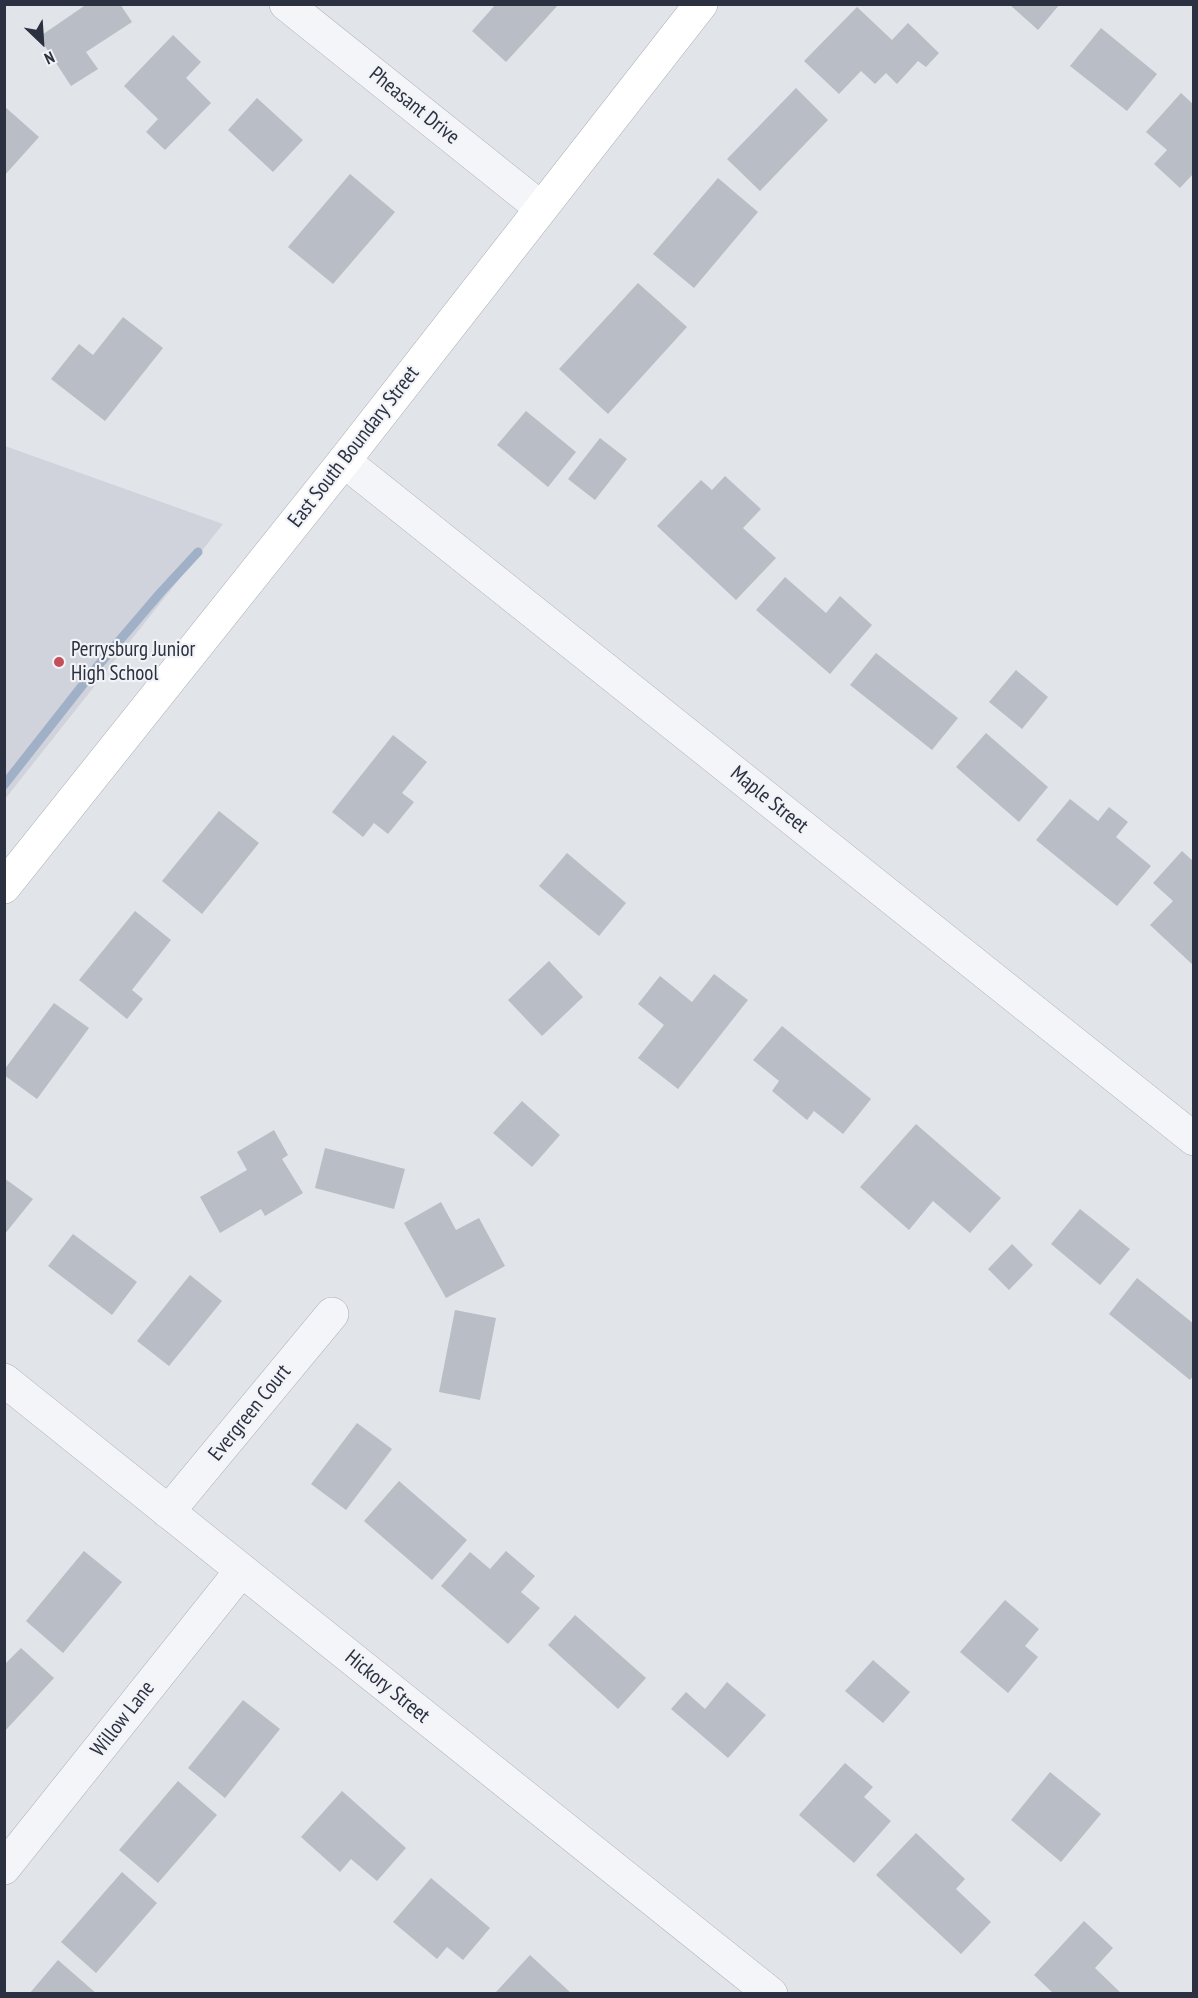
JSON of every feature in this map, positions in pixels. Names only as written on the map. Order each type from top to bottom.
[{"type":"street","name":"Pheasant Drive","points":[[286,4],[541,208]]},
{"type":"street","name":"East South Boundary Street","points":[[4,887],[344,461],[701,4]]},
{"type":"street","name":"Maple Street","points":[[344,461],[1194,1139]]},
{"type":"street","name":"Evergreen Court","points":[[168,1512],[332,1314]]},
{"type":"street","name":"Hickory Street","points":[[4,1380],[771,1994]]},
{"type":"street","name":"Willow Lane","points":[[4,1868],[241,1571]]},
{"type":"shaded area","name":"Perrysburg Junior High School","points":[[4,446],[223,524],[5,799]]},
{"type":"building","points":[[87,4],[120,4],[132,22],[86,52],[98,69],[71,86],[39,37]]},
{"type":"building","points":[[496,4],[559,4],[506,62],[472,31]]},
{"type":"building","points":[[1009,4],[1060,4],[1038,30]]},
{"type":"building","points":[[857,7],[892,40],[908,23],[939,53],[926,67],[918,61],[897,84],[886,73],[875,84],[861,71],[839,94],[804,61]]},
{"type":"building","points":[[1101,28],[1157,74],[1127,111],[1070,66]]},
{"type":"building","points":[[173,35],[201,62],[186,78],[211,103],[165,150],[146,132],[158,119],[124,86]]},
{"type":"building","points":[[796,88],[828,120],[760,191],[727,159]]},
{"type":"building","points":[[1181,93],[1194,105],[1194,173],[1180,188],[1154,164],[1167,150],[1146,132]]},
{"type":"building","points":[[257,98],[303,140],[273,172],[228,130]]},
{"type":"building","points":[[4,106],[39,137],[4,176]]},
{"type":"building","points":[[350,174],[395,212],[333,284],[288,247]]},
{"type":"building","points":[[718,178],[758,212],[694,288],[653,254]]},
{"type":"building","points":[[638,283],[687,327],[608,414],[559,369]]},
{"type":"building","points":[[123,317],[163,348],[105,421],[51,379],[79,344],[93,355]]},
{"type":"building","points":[[526,411],[576,452],[548,487],[497,445]]},
{"type":"building","points":[[600,438],[627,459],[595,500],[568,479]]},
{"type":"building","points":[[725,476],[761,509],[743,528],[776,558],[736,600],[657,526],[701,480],[712,490]]},
{"type":"building","points":[[785,577],[826,613],[840,596],[872,625],[830,674],[756,610]]},
{"type":"building","points":[[876,653],[958,718],[932,750],[850,685]]},
{"type":"building","points":[[1016,670],[1048,697],[1022,729],[989,702]]},
{"type":"building","points":[[986,733],[1048,787],[1019,822],[956,767]]},
{"type":"building","points":[[393,735],[427,762],[402,793],[414,802],[388,834],[374,823],[363,837],[332,812]]},
{"type":"building","points":[[1070,799],[1098,821],[1109,807],[1128,822],[1116,837],[1151,866],[1117,906],[1036,840]]},
{"type":"building","points":[[219,811],[259,843],[202,914],[162,881]]},
{"type":"building","points":[[1182,851],[1194,862],[1194,966],[1150,925],[1173,901],[1153,883]]},
{"type":"building","points":[[567,853],[626,903],[599,936],[539,886]]},
{"type":"building","points":[[135,911],[171,940],[132,990],[143,999],[127,1019],[79,980]]},
{"type":"building","points":[[549,961],[583,997],[542,1036],[508,1000]]},
{"type":"building","points":[[714,974],[748,1000],[678,1089],[638,1058],[664,1025],[638,1004],[660,976],[692,1002]]},
{"type":"building","points":[[54,1003],[89,1028],[37,1099],[4,1075],[4,1070]]},
{"type":"building","points":[[782,1026],[871,1099],[843,1134],[814,1111],[807,1120],[772,1091],[779,1081],[753,1060]]},
{"type":"building","points":[[522,1101],[560,1135],[532,1167],[493,1133]]},
{"type":"building","points":[[916,1124],[1001,1198],[970,1233],[933,1201],[909,1230],[860,1187]]},
{"type":"building","points":[[274,1130],[288,1155],[282,1159],[303,1193],[265,1216],[261,1209],[220,1233],[200,1197],[247,1170],[237,1152]]},
{"type":"building","points":[[325,1148],[405,1169],[394,1209],[315,1188]]},
{"type":"building","points":[[4,1178],[33,1199],[4,1235]]},
{"type":"building","points":[[441,1202],[456,1230],[479,1218],[505,1266],[446,1298],[404,1223]]},
{"type":"building","points":[[1080,1209],[1130,1249],[1100,1285],[1051,1244]]},
{"type":"building","points":[[73,1234],[137,1282],[112,1315],[48,1266]]},
{"type":"building","points":[[1012,1244],[1033,1265],[1009,1290],[988,1269]]},
{"type":"building","points":[[190,1275],[222,1301],[169,1366],[137,1341]]},
{"type":"building","points":[[1137,1278],[1194,1324],[1194,1375],[1190,1380],[1109,1314]]},
{"type":"building","points":[[455,1310],[496,1318],[480,1400],[439,1392]]},
{"type":"building","points":[[357,1423],[392,1449],[346,1510],[311,1484]]},
{"type":"building","points":[[399,1481],[467,1540],[432,1580],[364,1521]]},
{"type":"building","points":[[84,1551],[122,1582],[63,1653],[26,1621]]},
{"type":"building","points":[[506,1551],[535,1576],[521,1592],[540,1608],[508,1644],[441,1586],[470,1552],[490,1569]]},
{"type":"building","points":[[1005,1600],[1039,1629],[1025,1646],[1038,1657],[1008,1693],[960,1652]]},
{"type":"building","points":[[575,1615],[646,1678],[618,1709],[548,1645]]},
{"type":"building","points":[[21,1648],[54,1678],[4,1732],[4,1665]]},
{"type":"building","points":[[873,1660],[910,1692],[883,1723],[845,1691]]},
{"type":"building","points":[[727,1682],[766,1715],[728,1758],[671,1709],[686,1692],[705,1709]]},
{"type":"building","points":[[243,1700],[280,1729],[225,1798],[188,1768]]},
{"type":"building","points":[[845,1763],[873,1787],[864,1797],[891,1821],[854,1863],[799,1815]]},
{"type":"building","points":[[1050,1772],[1101,1814],[1061,1862],[1011,1820]]},
{"type":"building","points":[[178,1781],[217,1815],[158,1883],[119,1850]]},
{"type":"building","points":[[342,1791],[406,1848],[377,1881],[351,1859],[340,1872],[301,1837]]},
{"type":"building","points":[[916,1833],[965,1879],[956,1889],[991,1922],[961,1954],[876,1875]]},
{"type":"building","points":[[122,1872],[157,1903],[96,1973],[61,1942]]},
{"type":"building","points":[[431,1878],[490,1928],[463,1960],[447,1947],[437,1959],[393,1922]]},
{"type":"building","points":[[1084,1921],[1113,1948],[1095,1968],[1122,1994],[1054,1994],[1034,1975]]},
{"type":"building","points":[[530,1955],[572,1994],[496,1992]]},
{"type":"building","points":[[58,1960],[97,1994],[29,1994]]},
{"type":"waterway","points":[[4,785],[96,668],[198,552]]},
{"type":"place","name":"Perrysburg Junior High School","points":[[59,662]]}]
